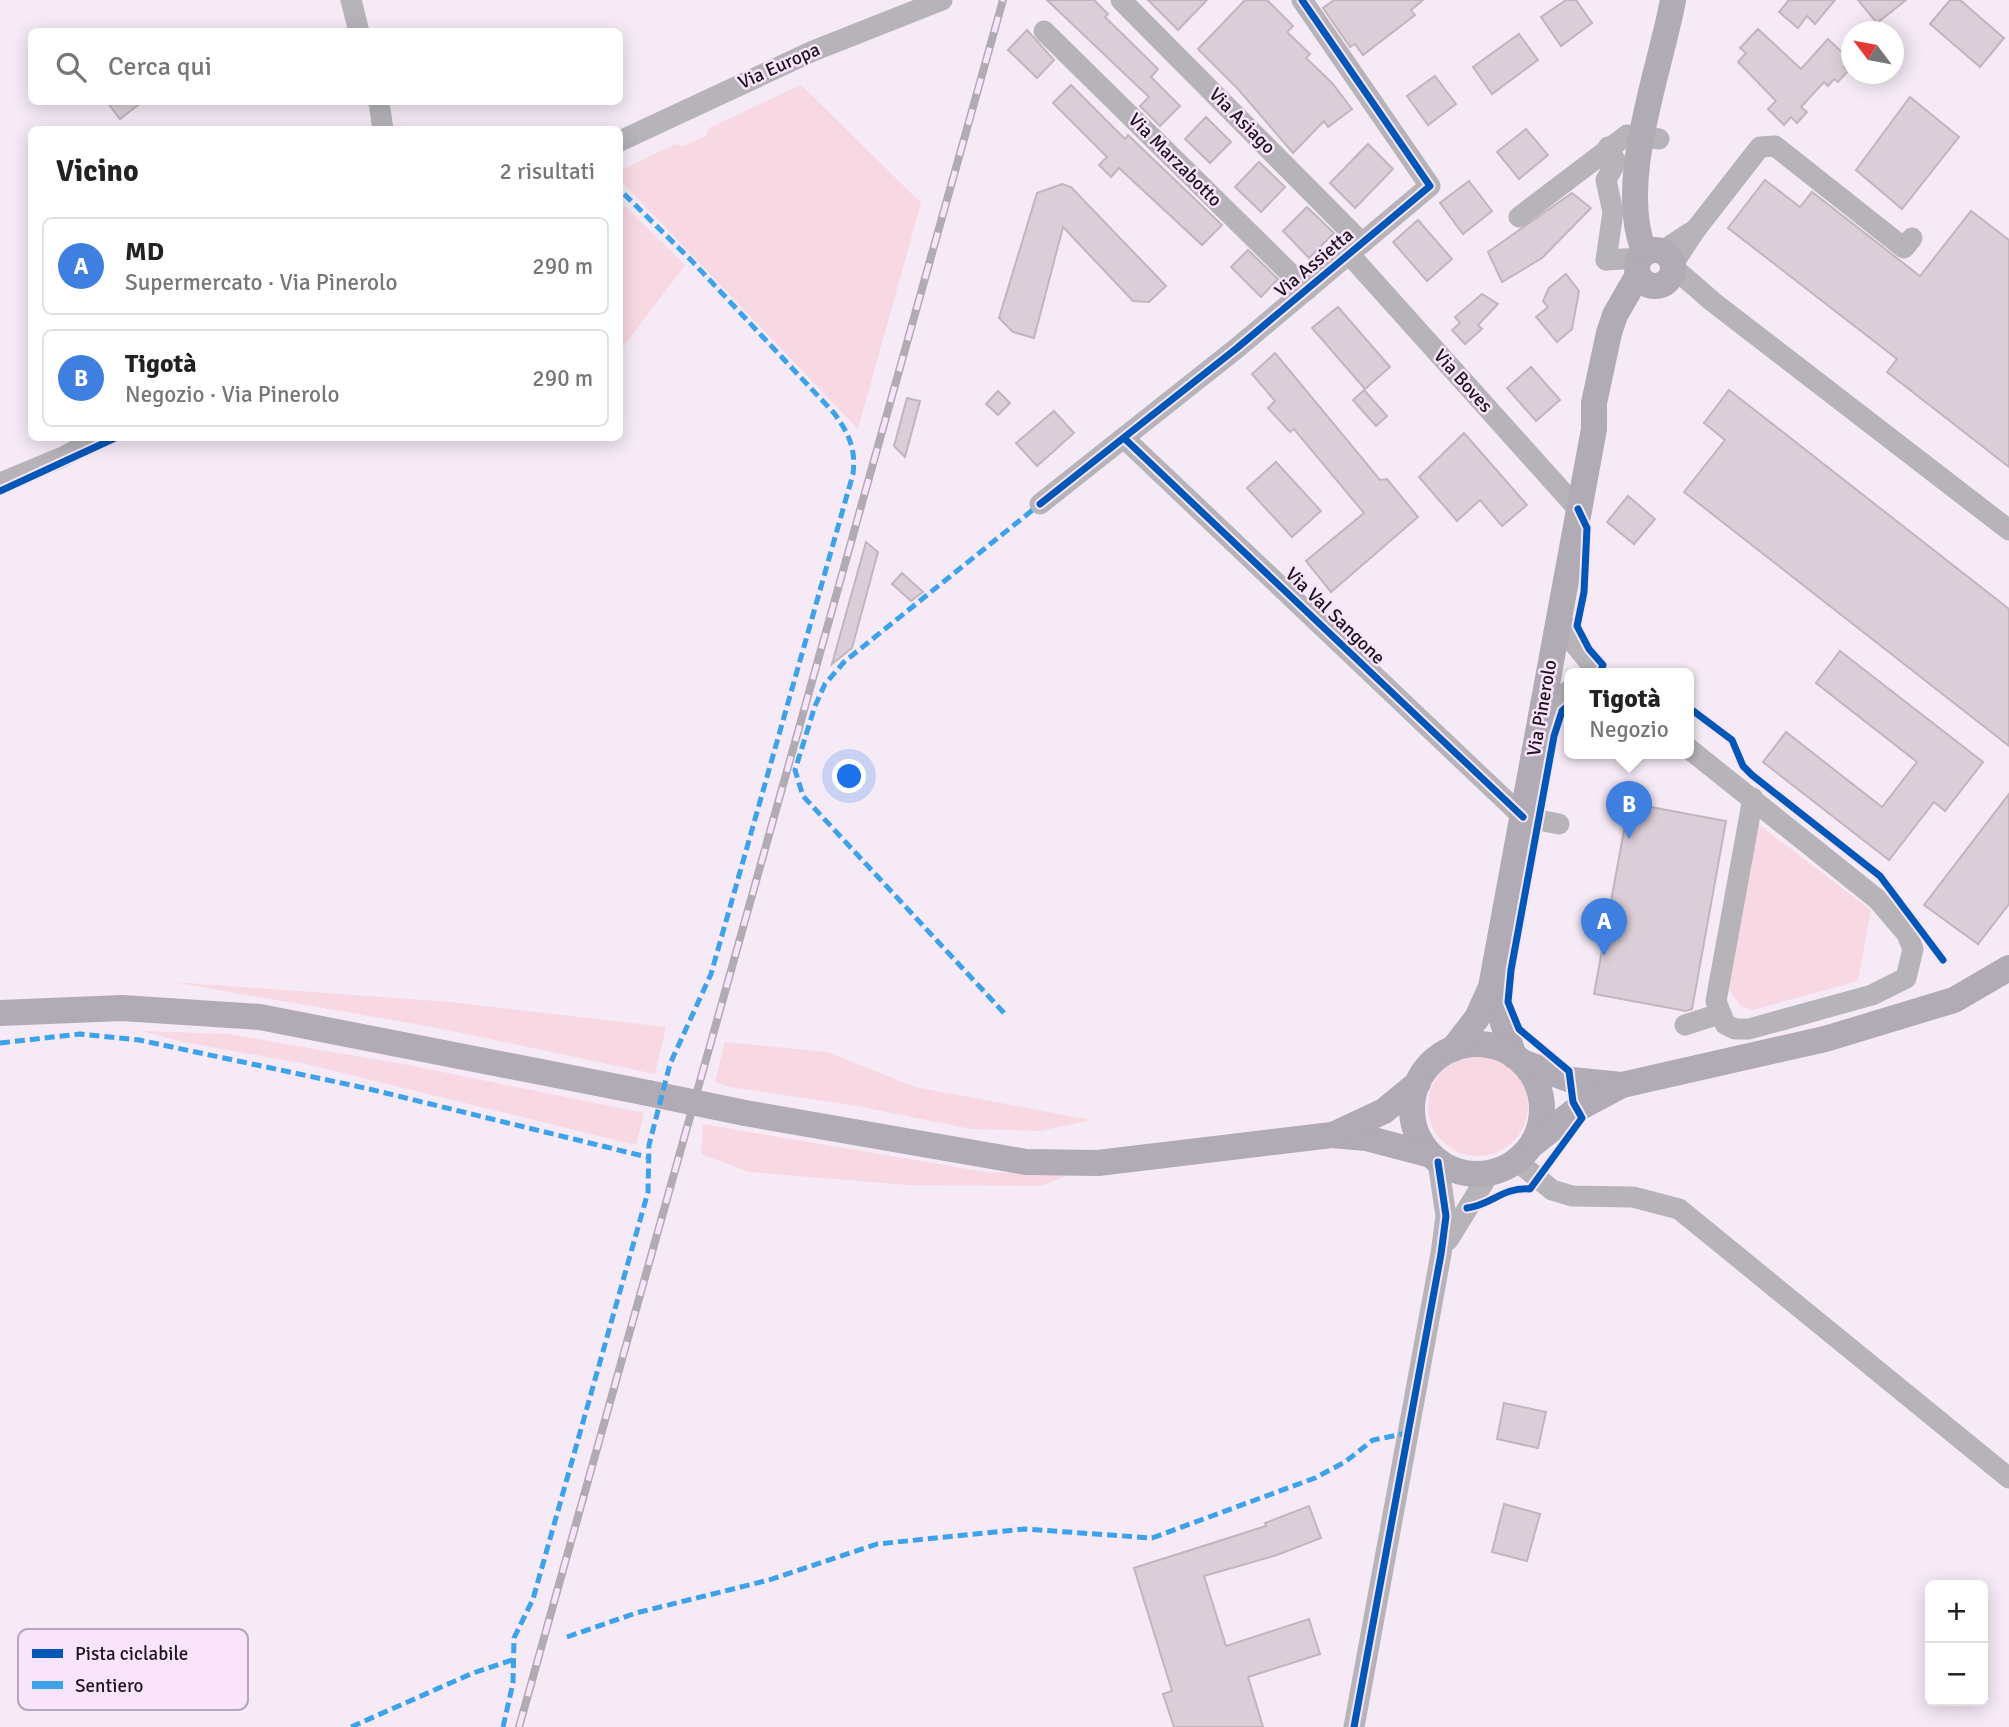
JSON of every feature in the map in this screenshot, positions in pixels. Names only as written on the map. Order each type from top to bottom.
[{"type":"main road","points":[[1657,266],[1648,213],[1651,137],[1666,74],[1666,42],[1673,0]]},
{"type":"main road","name":"Via Pinerolo","points":[[1453,1049],[1477,1018],[1491,987],[1594,429],[1611,389],[1630,317],[1657,266]]},
{"type":"main road","points":[[0,1013],[122,1009],[260,1017],[745,1113],[1026,1162],[1098,1163],[1332,1135],[1366,1138],[1434,1159],[1454,1170],[1489,1174],[1524,1153],[1577,1109],[1622,1085],[1851,1031],[1954,1000],[2009,968]]},
{"type":"main road","name":"Via Pinerolo","points":[[1491,987],[1518,1059]]},
{"type":"main road","points":[[1332,1135],[1384,1111],[1418,1083],[1438,1057],[1453,1049],[1474,1044],[1495,1046],[1518,1059],[1571,1080],[1622,1085]]},
{"type":"main road","points":[[1518,1059],[1535,1080],[1542,1101],[1541,1124],[1524,1153]]},
{"type":"main road","points":[[1418,1083],[1412,1102],[1413,1121],[1419,1140],[1434,1159]]},
{"type":"street","points":[[351,0],[358,28]]},
{"type":"street","name":"Via Europa","points":[[623,140],[813,51],[942,0]]},
{"type":"street","name":"Via Asiago","points":[[1121,0],[1355,248]]},
{"type":"street","name":"Via Assietta","points":[[1040,504],[1125,439],[1430,186],[1302,0]]},
{"type":"street","name":"Via Marzabotto","points":[[1044,31],[1307,290]]},
{"type":"street","points":[[379,105],[382,126]]},
{"type":"street","points":[[1519,217],[1627,135],[1651,137]]},
{"type":"street","points":[[1657,266],[1696,229],[1760,147],[1774,146],[1904,248],[1912,238]]},
{"type":"street","points":[[1608,147],[1616,162],[1606,180],[1613,212],[1606,260],[1657,266],[1707,298],[2009,530]]},
{"type":"street","name":"Via Boves","points":[[1355,248],[1578,509]]},
{"type":"street","name":"Via Val Sangone","points":[[1125,439],[1523,817]]},
{"type":"street","points":[[0,483],[63,457],[92,441]]},
{"type":"street","points":[[1560,616],[1572,641],[1594,668]]},
{"type":"street","points":[[1540,720],[1553,701],[1564,694]]},
{"type":"street","points":[[1694,752],[1753,798],[1892,914],[1907,934],[1913,949],[1913,960],[1906,978],[1872,995],[1749,1029],[1735,1029],[1725,1024],[1719,1014],[1716,1000],[1753,798]]},
{"type":"street","points":[[1523,817],[1559,824]]},
{"type":"street","points":[[1685,1025],[1719,1014]]},
{"type":"street","points":[[1524,1153],[1552,1190],[1572,1196],[1633,1197],[1679,1209],[2009,1478]]},
{"type":"street","points":[[1354,1727],[1441,1254],[1446,1216],[1434,1159]]},
{"type":"street","points":[[1441,1254],[1489,1174]]},
{"type":"shaded area","points":[[801,85],[921,203],[858,429],[623,183],[623,170],[675,144],[683,146],[706,136],[709,128]]},
{"type":"shaded area","points":[[623,204],[685,265],[623,347]]},
{"type":"shaded area","points":[[1758,824],[1871,910],[1858,981],[1753,1010],[1741,1006],[1727,987]]},
{"type":"shaded area","points":[[173,982],[450,1002],[666,1027],[655,1074],[438,1028]]},
{"type":"shaded area","points":[[141,1031],[228,1034],[408,1065],[644,1113],[636,1145],[302,1063],[183,1042]]},
{"type":"shaded area","points":[[725,1042],[827,1052],[915,1087],[1091,1120],[1040,1131],[971,1129],[857,1106],[730,1087],[715,1082]]},
{"type":"shaded area","points":[[1478,1056],[1506,1064],[1520,1078],[1528,1106],[1520,1134],[1506,1148],[1478,1156],[1450,1148],[1436,1134],[1428,1106],[1436,1078],[1450,1064]]},
{"type":"shaded area","points":[[703,1124],[985,1172],[1070,1175],[1040,1186],[908,1185],[749,1172],[701,1154]]},
{"type":"building","points":[[1047,0],[1094,0],[1108,14],[1105,17],[1158,69],[1151,77],[1180,106],[1160,126],[1140,106],[1149,97]]},
{"type":"building","points":[[1148,0],[1207,0],[1178,30]]},
{"type":"building","points":[[1245,0],[1267,0],[1293,26],[1287,32],[1310,54],[1306,58],[1332,83],[1352,109],[1328,127],[1324,121],[1293,153],[1238,89],[1198,49]]},
{"type":"building","points":[[1334,0],[1423,0],[1411,10],[1415,15],[1363,55],[1355,44],[1350,47],[1323,8]]},
{"type":"building","points":[[1566,0],[1576,0],[1592,23],[1561,46],[1541,17]]},
{"type":"building","points":[[1789,0],[1835,0],[1815,24],[1807,16],[1798,28],[1779,12]]},
{"type":"building","points":[[1858,0],[1906,0],[1880,21],[1875,21]]},
{"type":"building","points":[[1950,0],[1960,0],[2004,38],[1980,67],[1930,24]]},
{"type":"building","points":[[1758,29],[1801,69],[1828,39],[1841,51],[1841,79],[1838,82],[1834,79],[1828,86],[1824,82],[1801,107],[1807,112],[1797,123],[1791,117],[1784,125],[1768,109],[1776,101],[1738,62],[1746,53],[1740,48]]},
{"type":"building","points":[[1027,30],[1054,60],[1037,78],[1008,50]]},
{"type":"building","points":[[1519,34],[1538,60],[1492,94],[1473,67]]},
{"type":"building","points":[[1435,76],[1456,104],[1428,125],[1407,96]]},
{"type":"building","points":[[1071,85],[1125,139],[1128,135],[1222,225],[1202,245],[1119,168],[1111,177],[1099,165],[1107,157],[1053,103]]},
{"type":"building","points":[[1910,97],[1959,137],[1902,209],[1856,170]]},
{"type":"building","points":[[109,105],[138,105],[120,119]]},
{"type":"building","points":[[1206,117],[1231,142],[1210,163],[1185,139]]},
{"type":"building","points":[[1526,129],[1548,155],[1519,179],[1497,152]]},
{"type":"building","points":[[1368,144],[1393,169],[1355,208],[1330,183]]},
{"type":"building","points":[[1259,162],[1285,187],[1261,212],[1235,187]]},
{"type":"building","points":[[1765,180],[1800,207],[1812,192],[1920,276],[1971,211],[2009,240],[2009,467],[1887,372],[1897,359],[1728,228]]},
{"type":"building","points":[[1469,181],[1492,211],[1463,234],[1440,203]]},
{"type":"building","points":[[1062,184],[1071,187],[1166,286],[1149,302],[1133,301],[1063,227],[1034,338],[1013,332],[999,318],[1037,193]]},
{"type":"building","points":[[1572,193],[1591,208],[1542,258],[1502,282],[1488,252]]},
{"type":"building","points":[[1307,207],[1334,233],[1309,258],[1283,231]]},
{"type":"building","points":[[1418,220],[1452,259],[1427,281],[1393,242]]},
{"type":"building","points":[[1248,250],[1278,279],[1261,297],[1231,267]]},
{"type":"building","points":[[1566,274],[1579,291],[1572,329],[1557,342],[1536,317],[1548,307],[1543,301],[1549,288]]},
{"type":"building","points":[[1482,294],[1498,304],[1478,325],[1482,329],[1465,344],[1452,330],[1460,323],[1455,317]]},
{"type":"building","points":[[1338,307],[1390,367],[1365,389],[1312,328]]},
{"type":"building","points":[[1275,353],[1380,480],[1387,479],[1418,517],[1331,592],[1306,561],[1364,513],[1294,429],[1290,432],[1268,408],[1275,401],[1252,374]]},
{"type":"building","points":[[1531,367],[1560,400],[1536,421],[1507,388]]},
{"type":"building","points":[[1364,390],[1387,416],[1376,426],[1353,400]]},
{"type":"building","points":[[1729,390],[2009,609],[2009,746],[1684,492],[1725,440],[1704,423]]},
{"type":"building","points":[[998,391],[1010,403],[998,415],[986,404]]},
{"type":"building","points":[[907,398],[920,401],[905,457],[894,446]]},
{"type":"building","points":[[1054,411],[1074,433],[1037,466],[1016,443]]},
{"type":"building","points":[[1464,433],[1527,505],[1502,526],[1480,500],[1457,521],[1419,477]]},
{"type":"building","points":[[1276,462],[1321,511],[1292,537],[1247,488]]},
{"type":"building","points":[[1628,496],[1655,519],[1634,544],[1607,522]]},
{"type":"building","points":[[866,542],[878,552],[852,648],[832,664]]},
{"type":"building","points":[[902,573],[923,592],[911,601],[892,584]]},
{"type":"building","points":[[1840,651],[1983,762],[1945,811],[1934,802],[1889,860],[1763,762],[1786,732],[1882,807],[1917,762],[1816,683]]},
{"type":"building","points":[[2009,794],[2009,904],[1978,944],[1924,905]]},
{"type":"building","points":[[1629,803],[1726,821],[1692,1009],[1686,1011],[1594,994]]},
{"type":"building","points":[[1504,1403],[1546,1412],[1538,1448],[1497,1439]]},
{"type":"building","points":[[1504,1504],[1540,1514],[1527,1561],[1492,1552]]},
{"type":"building","points":[[1309,1506],[1321,1538],[1277,1555],[1204,1576],[1226,1646],[1309,1619],[1320,1654],[1248,1677],[1263,1727],[1174,1727],[1163,1694],[1172,1691],[1134,1568],[1266,1526],[1265,1523]]},
{"type":"railway","points":[[519,1727],[1003,0]]},
{"type":"marked path","points":[[503,1727],[513,1683],[514,1638],[533,1599],[648,1192],[649,1145],[670,1064],[711,974],[853,474],[850,442],[834,413],[689,258],[623,193]]},
{"type":"marked path","points":[[1004,1013],[803,796],[795,770],[815,706],[825,684],[844,662],[1040,504]]},
{"type":"marked path","points":[[0,1043],[80,1034],[139,1040],[365,1088],[647,1157]]},
{"type":"marked path","points":[[567,1637],[636,1613],[769,1580],[877,1544],[1025,1529],[1152,1538],[1315,1478],[1345,1462],[1373,1440],[1408,1433]]},
{"type":"marked path","points":[[351,1727],[473,1673],[515,1659]]},
{"type":"cycle path","points":[[1040,504],[1237,348],[1430,186],[1302,0]]},
{"type":"cycle path","points":[[1125,439],[1523,817]]},
{"type":"cycle path","points":[[0,491],[108,441]]},
{"type":"cycle path","points":[[1578,509],[1587,528],[1584,592],[1577,626],[1589,649],[1603,665],[1602,668]]},
{"type":"cycle path","points":[[1467,1208],[1504,1193],[1530,1189],[1582,1118],[1573,1102],[1569,1071],[1519,1029],[1508,1002],[1511,970],[1554,736],[1564,709]]},
{"type":"cycle path","points":[[1694,712],[1732,740],[1743,766],[1752,775],[1880,876],[1943,960]]},
{"type":"cycle path","points":[[1354,1727],[1441,1254],[1446,1216],[1438,1162]]},
{"type":"place","name":"Tigotà","points":[[1629,839]]},
{"type":"place","name":"MD","points":[[1604,956]]}]
